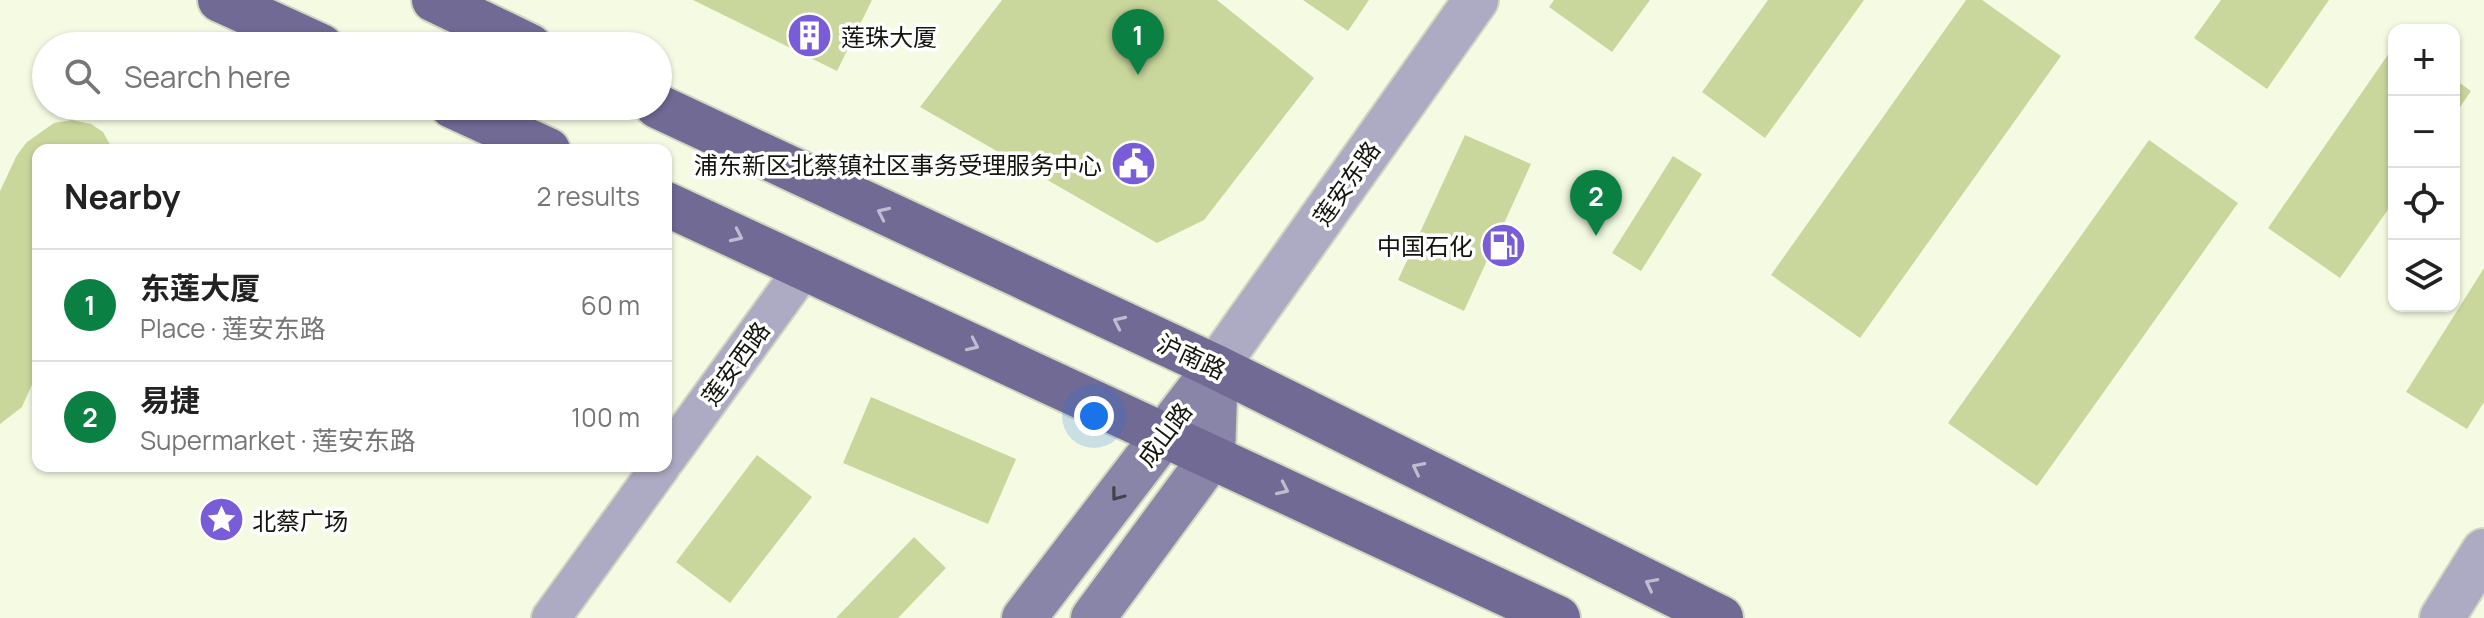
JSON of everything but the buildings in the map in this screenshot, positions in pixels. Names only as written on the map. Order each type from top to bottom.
[{"type":"main road","points":[[220,0],[290,32]]},
{"type":"main road","points":[[434,0],[501,32]]},
{"type":"main road","name":"沪南路","points":[[672,113],[1216,367],[1721,618]]},
{"type":"main road","points":[[483,120],[535,144]]},
{"type":"main road","points":[[672,207],[1213,455],[1558,618]]},
{"type":"main road","name":"成山路","points":[[1024,618],[1216,367]]},
{"type":"main road","name":"成山路","points":[[1213,455],[1216,367]]},
{"type":"main road","points":[[1093,618],[1213,455]]},
{"type":"street","name":"莲安东路","points":[[1216,367],[1476,0]]},
{"type":"street","name":"莲安西路","points":[[672,451],[805,267]]},
{"type":"street","points":[[551,618],[657,472]]},
{"type":"street","points":[[2442,618],[2484,551]]},
{"type":"place","name":"莲珠大厦","points":[[810,36]]},
{"type":"place","name":"东莲大厦","points":[[1138,75]]},
{"type":"place","name":"浦东新区北蔡镇社区事务受理服务中心","points":[[1133,164]]},
{"type":"place","name":"易捷","points":[[1596,236]]},
{"type":"place","name":"中国石化","points":[[1504,245]]},
{"type":"place","name":"北蔡广场","points":[[221,520]]}]
